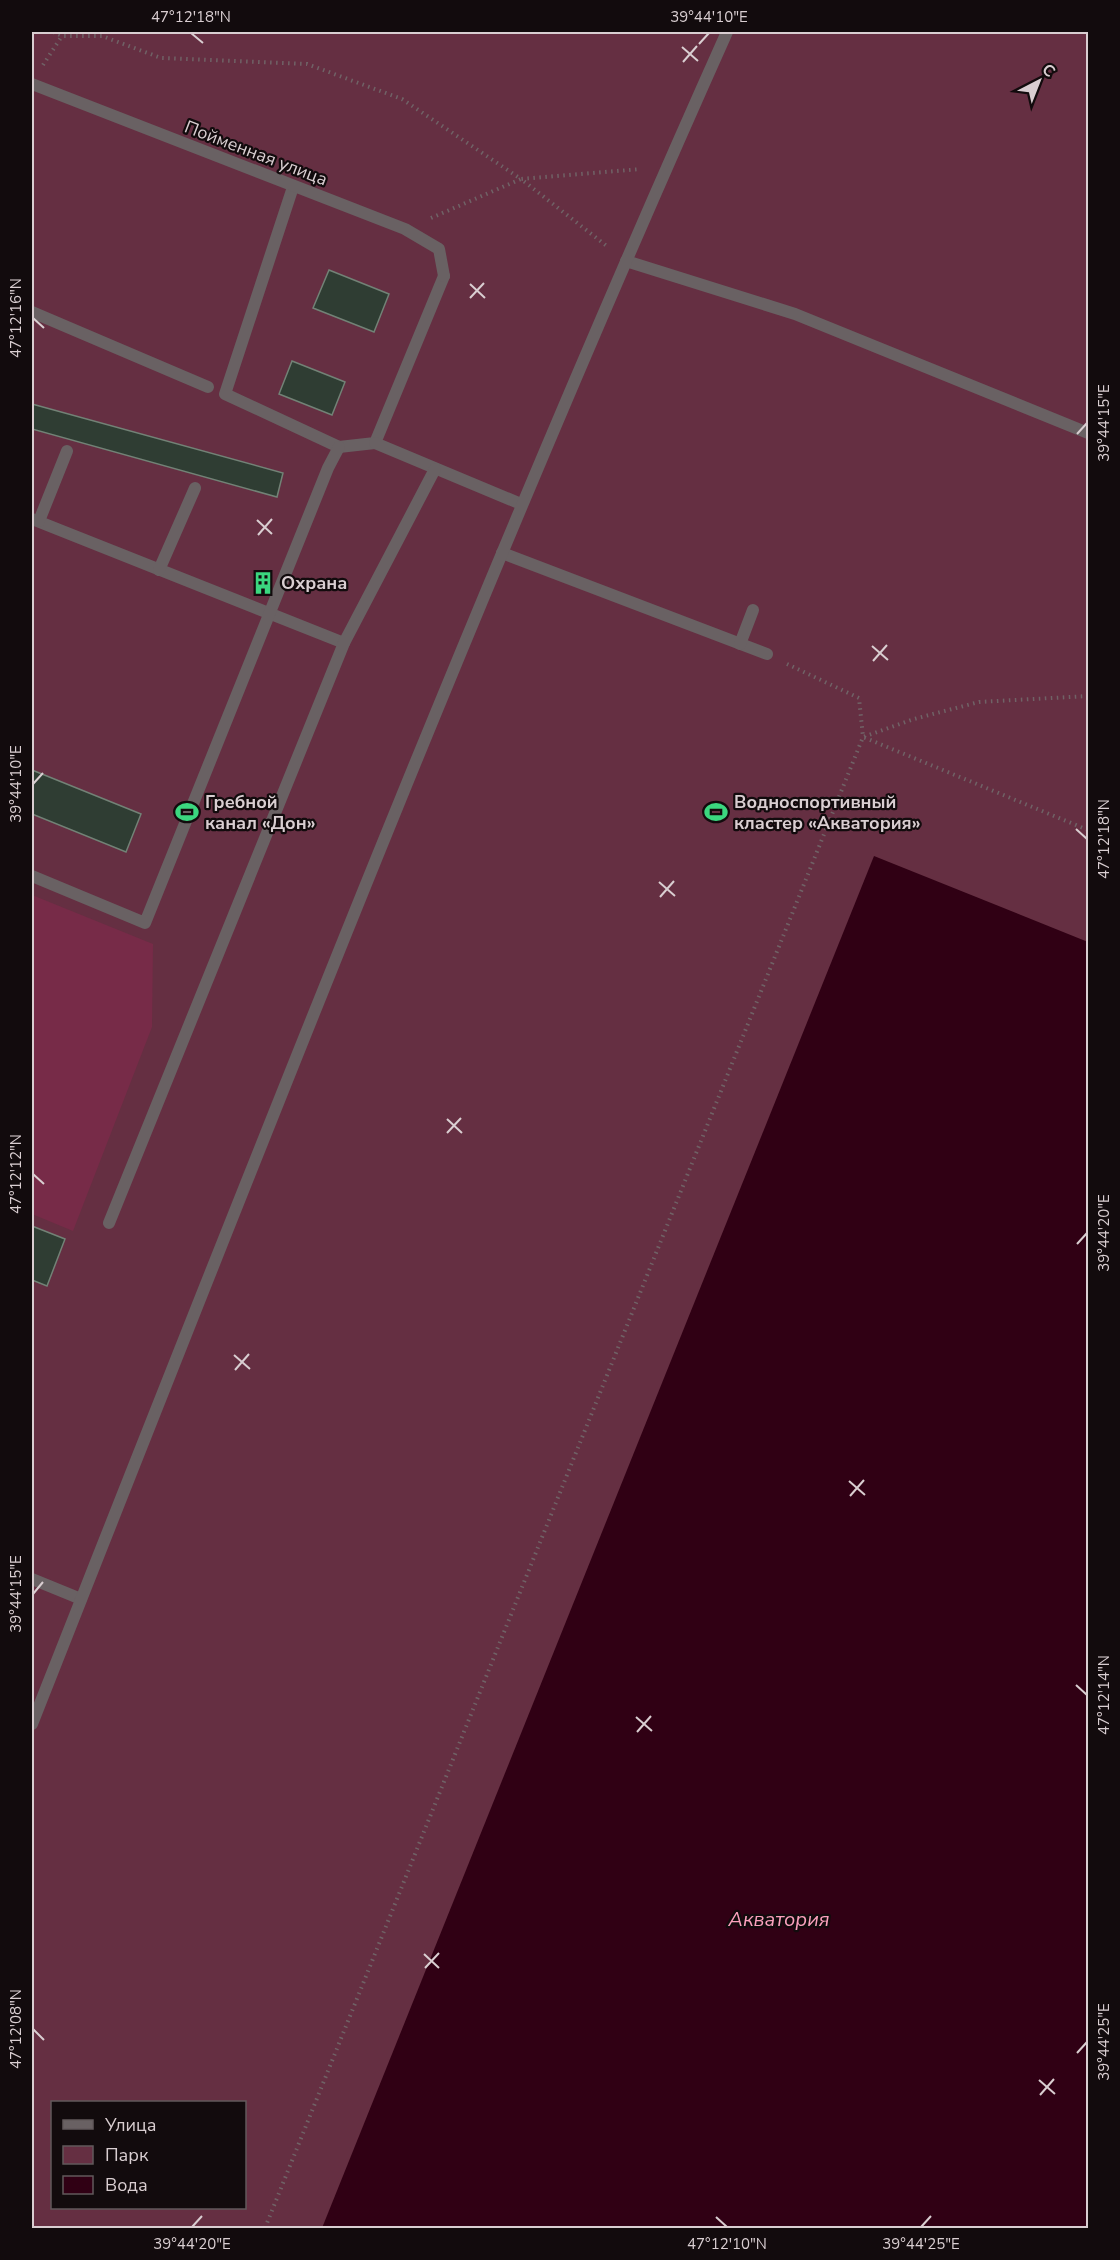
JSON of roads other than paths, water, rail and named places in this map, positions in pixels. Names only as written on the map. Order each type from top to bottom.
[{"type":"street","points":[[32,1724],[292,1068],[521,504],[666,167],[727,32]]},
{"type":"street","name":"Пойменная улица","points":[[32,84],[405,229],[438,249],[444,276],[375,443]]},
{"type":"street","points":[[293,187],[225,394],[339,447],[375,443],[521,504]]},
{"type":"street","points":[[626,261],[795,314],[1089,433]]},
{"type":"street","points":[[32,312],[208,387]]},
{"type":"street","points":[[32,876],[145,923],[328,468],[339,447]]},
{"type":"street","points":[[67,451],[35,520],[344,643]]},
{"type":"street","points":[[109,1223],[344,643],[435,469]]},
{"type":"street","points":[[159,570],[195,488]]},
{"type":"street","points":[[502,553],[767,654]]},
{"type":"street","points":[[740,644],[753,610]]},
{"type":"street","points":[[32,1579],[81,1599]]},
{"type":"water","name":"Акватория","points":[[874,856],[1088,942],[1088,2228],[322,2228]]},
{"type":"place","name":"Охрана","points":[[263,583]]},
{"type":"place","name":"Гребной канал «Дон»","points":[[187,812]]},
{"type":"place","name":"Водноспортивный кластер «Акватория»","points":[[716,812]]}]
